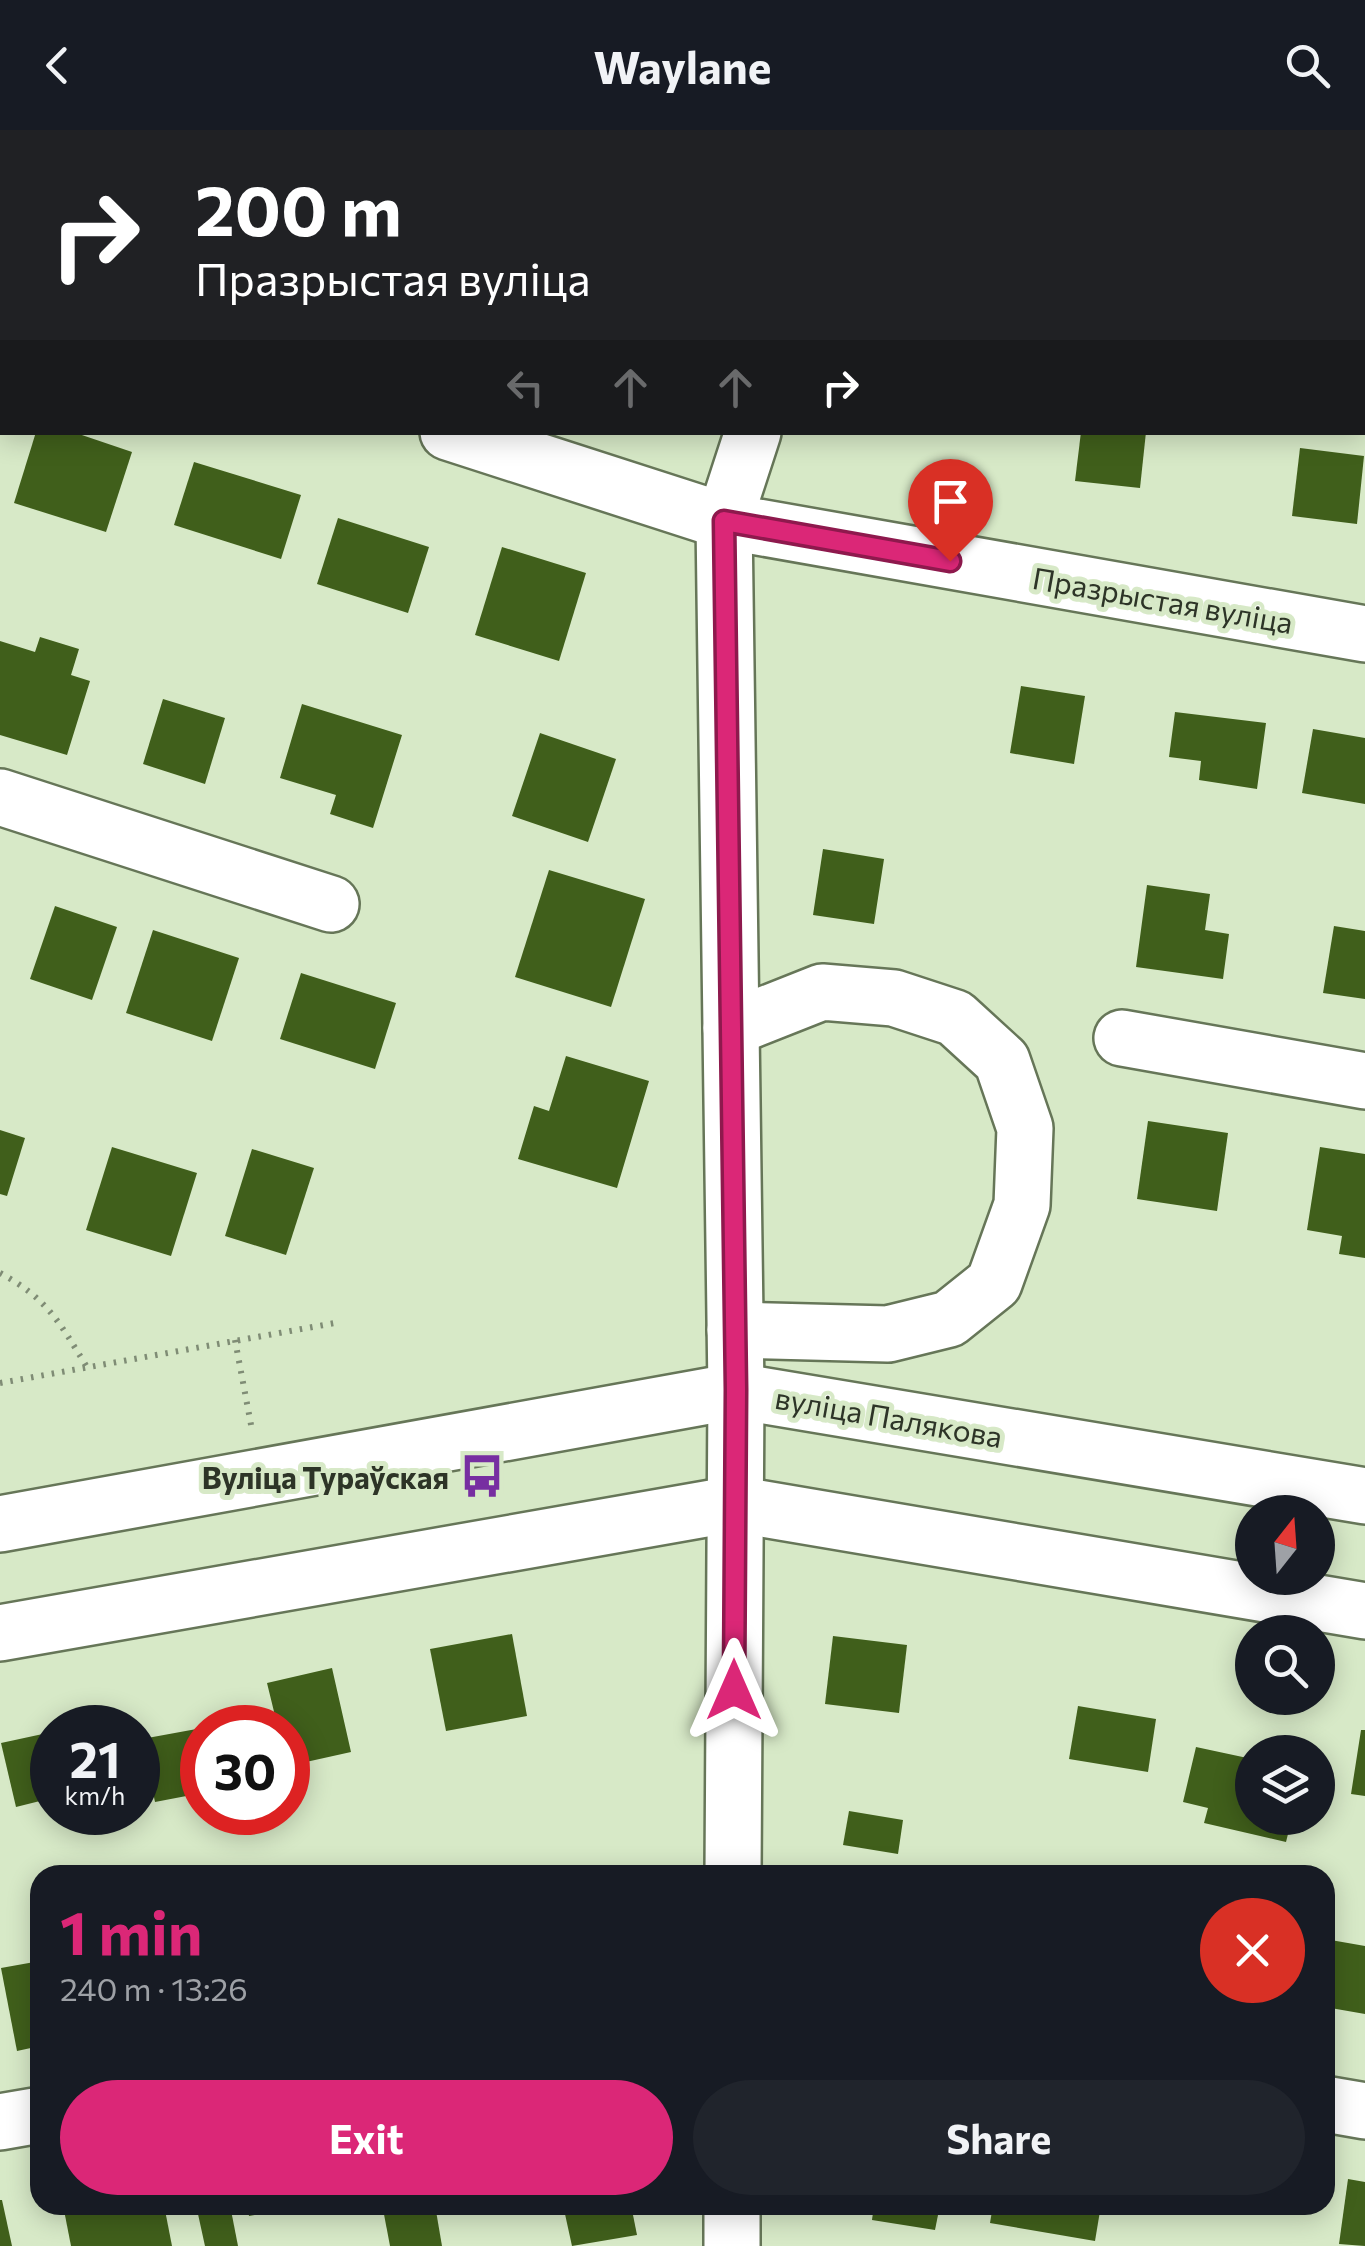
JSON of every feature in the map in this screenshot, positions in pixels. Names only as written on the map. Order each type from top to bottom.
[{"type":"street","name":"Празрыстая вуліца","points":[[457,435],[724,521],[1365,634]]},
{"type":"street","points":[[733,1865],[736,1390],[724,521],[751,435]]},
{"type":"street","points":[[0,797],[331,904]]},
{"type":"street","points":[[731,1028],[822,992],[894,998],[954,1018],[1002,1062],[1025,1128],[1022,1205],[994,1283],[949,1319],[888,1334],[735,1330]]},
{"type":"street","points":[[1122,1038],[1365,1080]]},
{"type":"street","name":"вуліца Палякова","points":[[0,1524],[736,1390],[1365,1496]]},
{"type":"street","points":[[0,1633],[734,1504],[1365,1612]]},
{"type":"street","points":[[1335,2106],[1365,2111]]},
{"type":"street","points":[[0,2122],[30,2117]]},
{"type":"street","points":[[732,2215],[732,2246]]},
{"type":"path","points":[[0,1273],[30,1290],[50,1308],[87,1367]]},
{"type":"path","points":[[0,1383],[334,1323]]},
{"type":"path","points":[[236,1340],[252,1430]]},
{"type":"building","points":[[35,435],[82,435],[132,452],[106,532],[14,503]]},
{"type":"building","points":[[1081,435],[1146,435],[1140,488],[1075,481]]},
{"type":"building","points":[[1300,448],[1364,456],[1357,524],[1292,516]]},
{"type":"building","points":[[194,462],[301,495],[281,559],[174,525]]},
{"type":"building","points":[[338,518],[429,547],[408,613],[317,584]]},
{"type":"building","points":[[502,547],[586,573],[559,661],[475,635]]},
{"type":"building","points":[[40,637],[79,649],[71,675],[90,681],[67,755],[0,735],[0,641],[35,652]]},
{"type":"building","points":[[1021,686],[1085,696],[1074,764],[1010,753]]},
{"type":"building","points":[[163,699],[225,718],[205,784],[143,764]]},
{"type":"building","points":[[302,704],[402,735],[373,828],[330,814],[336,795],[280,778]]},
{"type":"building","points":[[1175,712],[1266,723],[1257,789],[1199,780],[1201,761],[1169,757]]},
{"type":"building","points":[[1313,729],[1365,738],[1365,804],[1302,793]]},
{"type":"building","points":[[540,733],[616,759],[588,842],[512,816]]},
{"type":"building","points":[[823,849],[884,859],[874,924],[813,915]]},
{"type":"building","points":[[549,870],[645,899],[611,1007],[515,977]]},
{"type":"building","points":[[1147,885],[1210,894],[1205,930],[1229,934],[1223,979],[1136,967]]},
{"type":"building","points":[[55,906],[117,927],[92,1000],[30,979]]},
{"type":"building","points":[[1334,926],[1365,931],[1365,999],[1323,993]]},
{"type":"building","points":[[153,930],[239,958],[212,1041],[126,1013]]},
{"type":"building","points":[[301,973],[396,1003],[375,1069],[280,1039]]},
{"type":"building","points":[[566,1056],[649,1081],[617,1188],[518,1159],[534,1106],[549,1111]]},
{"type":"building","points":[[1148,1121],[1228,1133],[1217,1211],[1137,1199]]},
{"type":"building","points":[[0,1130],[25,1138],[7,1196],[0,1194]]},
{"type":"building","points":[[112,1147],[197,1173],[171,1256],[86,1230]]},
{"type":"building","points":[[1320,1147],[1365,1154],[1365,1258],[1339,1254],[1342,1236],[1307,1230]]},
{"type":"building","points":[[252,1149],[314,1168],[286,1255],[225,1236]]},
{"type":"building","points":[[512,1634],[527,1716],[446,1731],[430,1649]]},
{"type":"building","points":[[833,1636],[907,1645],[899,1713],[825,1704]]},
{"type":"building","points":[[332,1668],[351,1752],[310,1761],[310,1705],[272,1705],[267,1683]]},
{"type":"building","points":[[1078,1706],[1156,1719],[1148,1772],[1069,1759]]},
{"type":"building","points":[[1361,1730],[1365,1730],[1365,1796],[1351,1794]]},
{"type":"building","points":[[180,1732],[180,1797],[160,1801],[160,1736]]},
{"type":"building","points":[[30,1737],[30,1804],[16,1807],[1,1743]]},
{"type":"building","points":[[1196,1747],[1235,1755],[1235,1830],[1204,1823],[1208,1808],[1183,1802]]},
{"type":"building","points":[[849,1811],[903,1820],[898,1854],[843,1845]]},
{"type":"building","points":[[1256,1835],[1288,1835],[1286,1842]]},
{"type":"building","points":[[1335,1941],[1365,1946],[1365,2014],[1335,2009]]},
{"type":"building","points":[[30,1963],[30,2048],[17,2051],[1,1968]]},
{"type":"building","points":[[1348,2179],[1365,2182],[1365,2246],[1339,2244]]},
{"type":"building","points":[[2,2200],[12,2246],[0,2246]]},
{"type":"building","points":[[65,2215],[166,2215],[172,2246],[71,2246]]},
{"type":"building","points":[[198,2215],[232,2215],[238,2246],[205,2246]]},
{"type":"building","points":[[384,2215],[437,2215],[442,2246],[390,2246]]},
{"type":"building","points":[[565,2215],[633,2215],[637,2235],[572,2246]]},
{"type":"building","points":[[873,2215],[938,2215],[935,2230],[872,2220]]},
{"type":"building","points":[[991,2215],[1099,2215],[1095,2241],[990,2223]]},
{"type":"place","name":"Вуліца Тураўская","points":[[482,1476]]},
{"type":"route","points":[[734,1690],[736,1390],[724,521],[950,561]]}]
